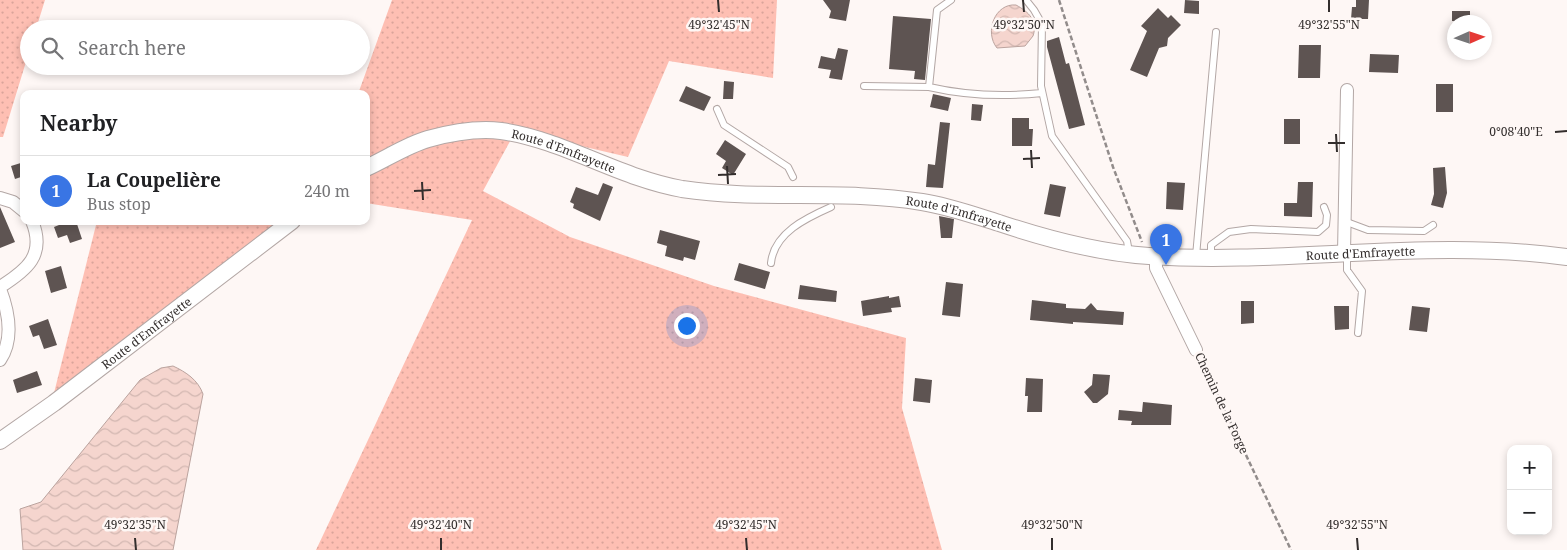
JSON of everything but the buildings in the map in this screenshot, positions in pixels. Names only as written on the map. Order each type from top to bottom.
[{"type":"street","points":[[1345,253],[1347,90]]},
{"type":"street","name":"Route d'Emfrayette","points":[[370,166],[425,140],[477,130],[500,131],[541,140],[621,171],[680,188],[729,194],[878,196],[924,202],[958,209],[1052,239],[1129,254],[1204,256],[1476,250],[1533,252],[1567,257]]},
{"type":"street","points":[[0,198],[13,202],[20,208]]},
{"type":"street","points":[[0,360],[7,340],[8,320],[6,304],[0,288],[28,268],[33,259],[38,234],[34,225]]},
{"type":"street","name":"Route d'Emfrayette","points":[[1,438],[54,403],[287,225]]},
{"type":"street","name":"Chemin de la Forge","points":[[1151,256],[1196,350]]},
{"type":"lane","points":[[929,87],[937,10],[950,0]]},
{"type":"lane","points":[[1026,0],[1042,24],[1040,51],[1042,93],[1052,136],[1127,242],[1129,254]]},
{"type":"lane","points":[[1204,256],[1216,32]]},
{"type":"lane","points":[[864,86],[929,87],[959,94],[992,96],[1042,93]]},
{"type":"lane","points":[[718,109],[724,125],[788,167],[793,177]]},
{"type":"lane","points":[[771,263],[772,250],[789,231],[805,218],[831,207]]},
{"type":"lane","points":[[1204,256],[1211,245],[1229,232],[1251,229],[1318,232],[1326,225],[1327,215],[1324,207]]},
{"type":"lane","points":[[1344,221],[1368,230],[1424,232],[1433,225]]},
{"type":"lane","points":[[1345,253],[1347,270],[1362,291],[1358,333]]},
{"type":"path","points":[[1059,0],[1113,167],[1151,256]]},
{"type":"path","name":"Chemin de la Forge","points":[[1196,350],[1291,550]]},
{"type":"shaded area","points":[[0,0],[45,0],[39,20],[20,20],[20,75],[22,75],[3,137],[0,137]]},
{"type":"shaded area","points":[[392,0],[777,0],[773,78],[669,61],[628,157],[515,132],[483,191],[570,237],[714,286],[906,338],[902,408],[942,550],[316,550],[472,220],[370,204],[370,90],[359,90],[365,75],[370,75],[370,61]]},
{"type":"shaded area","points":[[96,225],[279,225],[54,393]]},
{"type":"water","points":[[1016,5],[1025,11],[1033,21],[1033,36],[1025,46],[997,48],[992,34],[994,20],[1002,9]]},
{"type":"water","points":[[173,366],[191,377],[203,394],[173,550],[23,550],[20,509],[41,502],[140,380],[161,368]]},
{"type":"place","name":"La Coupelière","points":[[1166,265]]}]
